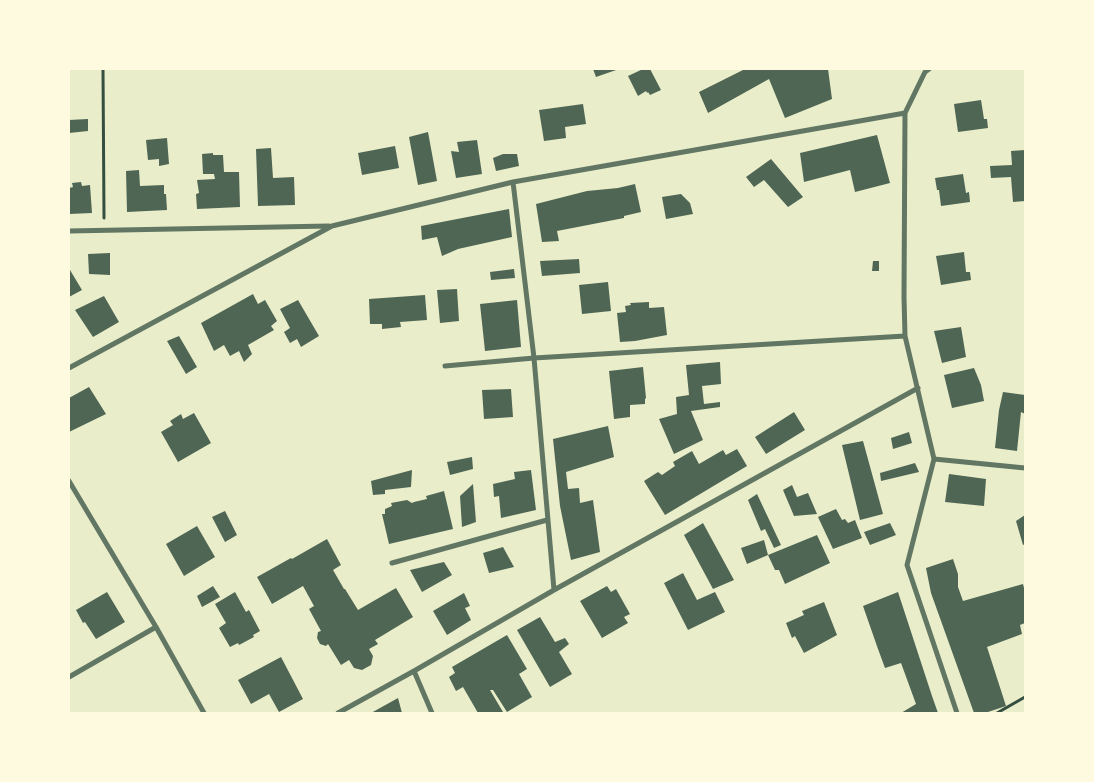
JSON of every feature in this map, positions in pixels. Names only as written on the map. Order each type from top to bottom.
[{"type":"street","points":[[929,69],[925,72],[905,113],[904,297],[906,336],[934,459],[907,565],[957,713]]},
{"type":"street","points":[[69,231],[332,226],[513,182],[905,113]]},
{"type":"street","points":[[513,182],[534,358],[554,590]]},
{"type":"street","points":[[69,368],[332,226]]},
{"type":"street","points":[[445,366],[534,358],[906,336]]},
{"type":"street","points":[[338,713],[554,590],[918,388]]},
{"type":"street","points":[[934,459],[1025,468]]},
{"type":"street","points":[[69,481],[156,627],[204,713]]},
{"type":"street","points":[[392,563],[547,520]]},
{"type":"street","points":[[69,677],[156,627]]},
{"type":"street","points":[[414,671],[432,713]]},
{"type":"path","points":[[103,69],[104,231]]},
{"type":"path","points":[[997,713],[1025,698]]},
{"type":"building","points":[[593,69],[619,69],[596,77]]},
{"type":"building","points":[[643,69],[650,69],[661,90],[650,95],[646,91],[638,96],[628,76]]},
{"type":"building","points":[[745,69],[828,69],[832,99],[785,118],[769,79],[708,113],[699,92]]},
{"type":"building","points":[[981,100],[984,119],[987,119],[988,128],[958,132],[954,104]]},
{"type":"building","points":[[583,104],[586,124],[565,127],[566,138],[544,141],[539,110]]},
{"type":"building","points":[[88,119],[88,131],[69,133],[69,120]]},
{"type":"building","points":[[428,132],[437,181],[418,185],[409,137]]},
{"type":"building","points":[[877,135],[890,183],[855,192],[850,170],[804,182],[800,153]]},
{"type":"building","points":[[167,138],[169,164],[159,166],[159,159],[148,160],[146,140]]},
{"type":"building","points":[[477,140],[482,174],[456,178],[451,151],[459,152],[457,142]]},
{"type":"building","points":[[395,146],[399,168],[362,175],[358,153]]},
{"type":"building","points":[[271,148],[273,178],[294,177],[295,205],[258,206],[256,149]]},
{"type":"building","points":[[1025,150],[1025,201],[1013,202],[1011,177],[991,178],[990,166],[1012,165],[1011,151]]},
{"type":"building","points":[[213,153],[213,155],[223,155],[224,172],[239,172],[240,207],[197,209],[196,194],[199,193],[197,180],[215,179],[214,174],[203,174],[202,154]]},
{"type":"building","points":[[503,154],[517,154],[519,166],[496,171],[493,158]]},
{"type":"building","points":[[771,159],[803,197],[788,207],[764,180],[754,187],[746,177]]},
{"type":"building","points":[[139,170],[140,186],[164,185],[167,210],[127,212],[126,171]]},
{"type":"building","points":[[963,174],[966,193],[969,192],[970,202],[941,206],[935,178]]},
{"type":"building","points":[[81,182],[82,186],[90,185],[92,213],[69,214],[69,188],[73,187],[72,183]]},
{"type":"building","points":[[635,184],[641,212],[624,216],[624,218],[557,231],[559,241],[542,242],[536,204],[587,191],[618,188]]},
{"type":"building","points":[[681,194],[690,203],[693,214],[666,219],[662,197]]},
{"type":"building","points":[[509,209],[512,237],[458,249],[442,256],[437,237],[422,240],[421,226]]},
{"type":"building","points":[[964,252],[966,272],[970,272],[971,280],[941,285],[936,256]]},
{"type":"building","points":[[110,253],[110,275],[89,274],[88,254]]},
{"type":"building","points":[[579,259],[580,273],[542,276],[540,261]]},
{"type":"building","points":[[873,261],[879,261],[879,271],[872,271]]},
{"type":"building","points":[[514,269],[515,278],[491,280],[490,272]]},
{"type":"building","points":[[69,271],[82,290],[69,297]]},
{"type":"building","points":[[608,282],[611,311],[582,314],[579,285]]},
{"type":"building","points":[[457,289],[459,321],[440,323],[437,290]]},
{"type":"building","points":[[253,294],[258,304],[265,300],[277,321],[271,326],[274,330],[248,345],[252,354],[244,362],[239,351],[230,356],[224,345],[214,351],[201,323]]},
{"type":"building","points":[[425,295],[427,320],[400,322],[401,327],[382,329],[382,324],[370,324],[369,299]]},
{"type":"building","points":[[104,296],[119,322],[93,337],[75,310]]},
{"type":"building","points":[[298,300],[319,336],[301,347],[297,339],[290,343],[284,332],[290,328],[280,309]]},
{"type":"building","points":[[517,300],[521,347],[485,351],[480,304]]},
{"type":"building","points":[[649,302],[649,308],[664,307],[667,335],[620,342],[617,313],[626,312],[625,306],[631,305],[630,303]]},
{"type":"building","points":[[961,327],[966,357],[942,363],[934,331]]},
{"type":"building","points":[[179,336],[197,367],[186,374],[167,341]]},
{"type":"building","points":[[720,362],[721,384],[702,386],[704,404],[720,402],[720,407],[691,411],[703,440],[674,454],[659,419],[677,414],[676,397],[689,395],[686,365]]},
{"type":"building","points":[[643,367],[645,404],[630,405],[630,417],[614,419],[609,371]]},
{"type":"building","points":[[974,368],[981,385],[984,401],[952,408],[944,375]]},
{"type":"building","points":[[89,387],[106,414],[69,432],[69,398]]},
{"type":"building","points":[[511,389],[513,417],[484,419],[482,390]]},
{"type":"building","points":[[1003,392],[1025,395],[1025,414],[1021,412],[1017,451],[995,448]]},
{"type":"building","points":[[794,412],[805,430],[766,454],[755,437]]},
{"type":"building","points":[[194,413],[211,443],[178,462],[161,432],[173,425],[170,421],[181,414],[183,419]]},
{"type":"building","points":[[608,426],[614,457],[566,472],[568,489],[579,488],[580,503],[593,500],[600,552],[571,560],[560,506],[553,439]]},
{"type":"building","points":[[909,432],[912,443],[893,449],[891,438]]},
{"type":"building","points":[[863,441],[883,514],[860,520],[842,445]]},
{"type":"building","points":[[737,449],[747,466],[665,515],[644,481],[658,472],[662,475],[675,466],[673,462],[692,451],[699,464],[723,450],[726,455]]},
{"type":"building","points":[[472,457],[473,469],[450,475],[447,462]]},
{"type":"building","points":[[915,463],[919,472],[881,481],[880,473]]},
{"type":"building","points":[[412,470],[411,487],[385,490],[385,494],[373,495],[371,481]]},
{"type":"building","points":[[531,470],[536,510],[501,518],[499,496],[494,497],[493,484],[515,479],[514,472]]},
{"type":"building","points":[[949,474],[986,479],[984,506],[945,502]]},
{"type":"building","points":[[473,484],[476,522],[462,527],[460,496]]},
{"type":"building","points":[[792,485],[797,497],[808,493],[817,514],[794,516],[783,490]]},
{"type":"building","points":[[444,491],[453,529],[389,544],[382,514],[385,514],[385,509],[392,506],[391,503],[407,500],[412,503],[427,499],[426,496]]},
{"type":"building","points":[[757,494],[781,545],[774,548],[765,529],[761,531],[748,500]]},
{"type":"building","points":[[836,509],[842,520],[845,519],[848,523],[855,520],[862,538],[833,549],[818,517]]},
{"type":"building","points":[[225,511],[237,535],[225,542],[212,517]]},
{"type":"building","points":[[1025,515],[1025,544],[1023,545],[1016,521]]},
{"type":"building","points":[[703,523],[734,580],[713,589],[684,535]]},
{"type":"building","points":[[890,523],[896,535],[870,545],[864,532]]},
{"type":"building","points":[[197,526],[215,557],[184,576],[166,544]]},
{"type":"building","points":[[817,535],[830,563],[785,584],[779,570],[775,570],[768,555]]},
{"type":"building","points":[[327,539],[341,565],[333,570],[358,610],[396,588],[413,617],[375,640],[378,644],[369,649],[373,656],[371,665],[362,670],[354,668],[349,660],[341,665],[328,644],[326,646],[320,644],[317,638],[318,632],[321,631],[309,609],[314,606],[303,586],[272,604],[257,577]]},
{"type":"building","points":[[764,540],[768,555],[747,564],[741,548]]},
{"type":"building","points":[[503,547],[514,567],[489,573],[483,553]]},
{"type":"building","points":[[953,559],[958,574],[958,587],[963,601],[1023,584],[1025,592],[1025,623],[1020,625],[1022,634],[987,647],[1006,706],[985,713],[974,713],[931,593],[926,568]]},
{"type":"building","points":[[444,562],[452,575],[422,592],[410,570]]},
{"type":"building","points":[[683,573],[697,600],[715,592],[725,612],[688,630],[664,583]]},
{"type":"building","points":[[213,586],[220,597],[202,607],[197,596]]},
{"type":"building","points":[[607,586],[611,592],[616,589],[630,614],[624,617],[628,623],[602,638],[580,601]]},
{"type":"building","points":[[107,592],[125,622],[96,639],[85,622],[83,623],[76,610]]},
{"type":"building","points":[[235,592],[246,612],[249,610],[260,631],[253,635],[254,637],[239,645],[238,643],[230,647],[219,628],[226,623],[215,604]]},
{"type":"building","points":[[898,592],[938,713],[901,713],[916,704],[901,663],[885,668],[863,606]]},
{"type":"building","points":[[464,593],[470,606],[465,608],[471,620],[447,635],[433,611]]},
{"type":"building","points":[[824,602],[837,635],[804,653],[795,636],[792,638],[786,623],[804,615],[802,611]]},
{"type":"building","points":[[540,617],[555,642],[565,638],[569,644],[559,652],[572,674],[550,687],[517,630]]},
{"type":"building","points":[[507,635],[527,669],[519,674],[532,697],[507,712],[493,690],[490,690],[503,712],[478,713],[463,687],[456,691],[449,677],[455,673],[452,667]]},
{"type":"building","points":[[281,657],[303,699],[279,712],[269,694],[251,704],[238,680]]},
{"type":"building","points":[[398,698],[402,713],[371,713]]}]
